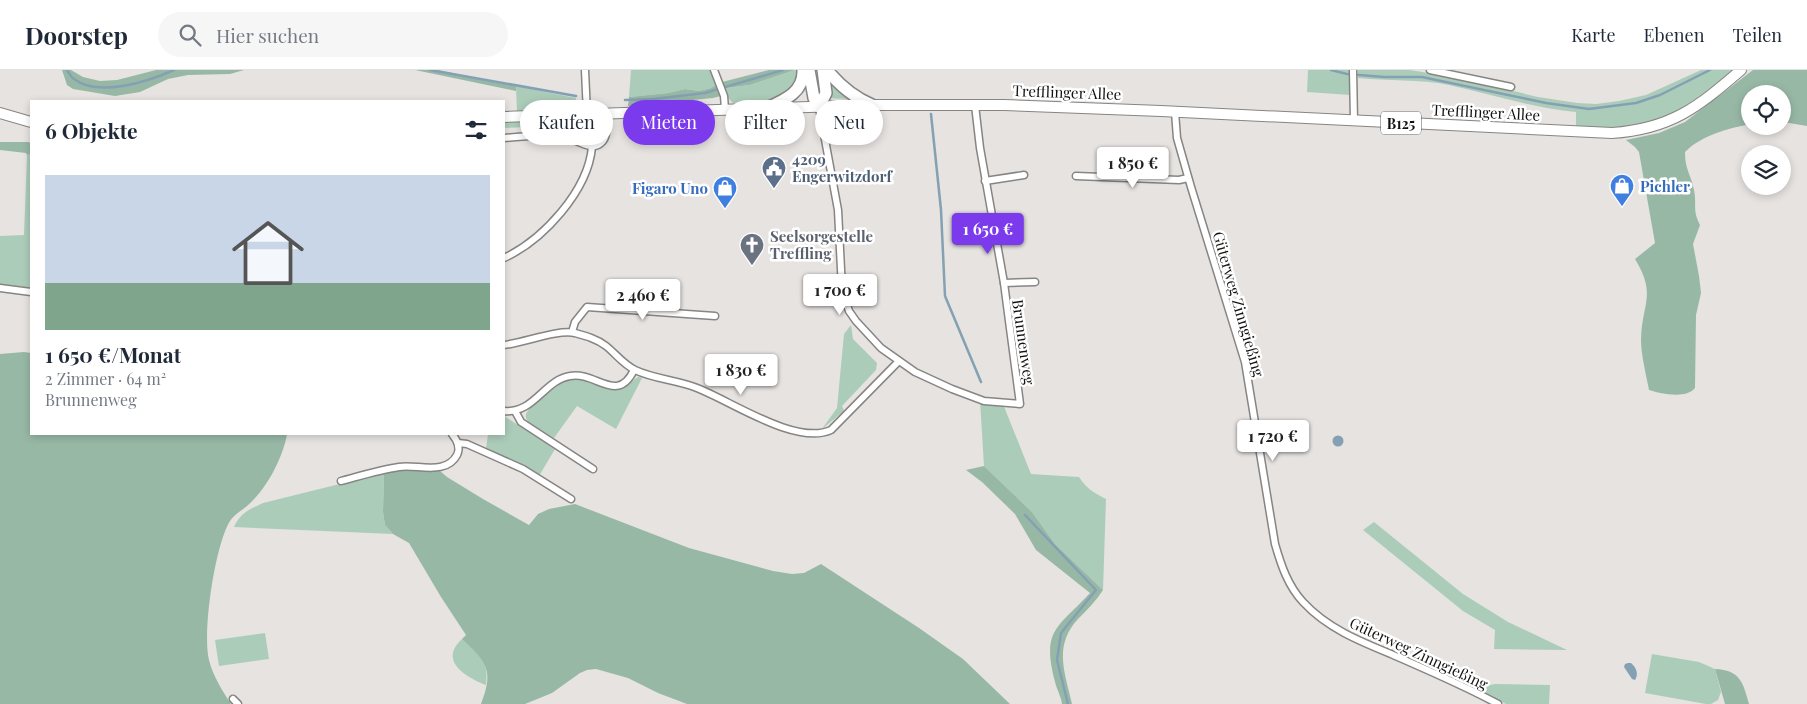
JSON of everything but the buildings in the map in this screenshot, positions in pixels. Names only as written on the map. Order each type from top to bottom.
[{"type":"highway","points":[[785,100],[794,93],[802,81],[803,70]]},
{"type":"highway","points":[[809,70],[815,100]]},
{"type":"highway","points":[[822,100],[826,93],[825,70]]},
{"type":"highway","points":[[825,70],[839,85],[862,100]]},
{"type":"main road","name":"Trefflinger Allee","points":[[883,105],[1059,106],[1175,114],[1354,120],[1593,133],[1628,132],[1652,127],[1680,116],[1707,99],[1742,70]]},
{"type":"main road","name":"Trefflinger Allee","points":[[613,114],[725,109]]},
{"type":"main road","points":[[0,113],[30,122]]},
{"type":"main road","name":"Trefflinger Allee","points":[[505,117],[520,116]]},
{"type":"street","points":[[585,70],[586,100]]},
{"type":"street","points":[[714,70],[724,96],[725,109]]},
{"type":"street","points":[[1353,70],[1354,120]]},
{"type":"street","points":[[1430,70],[1511,87]]},
{"type":"street","name":"Brunnenweg","points":[[898,362],[933,381],[976,398],[1020,404],[1004,284],[985,181],[974,105]]},
{"type":"street","name":"Güterweg Zinngießing","points":[[1175,114],[1177,138],[1188,178],[1245,362],[1276,544],[1291,586],[1302,601],[1315,613],[1345,634],[1498,704]]},
{"type":"street","points":[[505,138],[564,137],[592,147],[600,145]]},
{"type":"street","points":[[505,345],[572,332],[593,338],[605,345],[624,364],[634,370],[695,387],[765,420],[795,431],[810,434],[831,430],[898,362],[881,348],[856,321],[844,300],[835,192],[826,145]]},
{"type":"street","points":[[505,257],[536,238],[557,217],[589,168],[592,147]]},
{"type":"street","points":[[985,181],[1024,175]]},
{"type":"street","points":[[1076,176],[1179,180],[1188,178]]},
{"type":"street","name":"Brunnenweg","points":[[1004,284],[1034,282]]},
{"type":"street","points":[[0,288],[30,292]]},
{"type":"street","points":[[572,332],[575,322],[587,308],[715,316]]},
{"type":"street","points":[[505,411],[515,411],[526,406],[565,377],[577,375],[617,386],[627,382],[634,370]]},
{"type":"street","points":[[515,411],[521,422],[593,469]]},
{"type":"street","points":[[341,481],[399,467],[443,468],[454,460],[458,454],[458,444],[453,435]]},
{"type":"street","points":[[458,444],[467,444],[523,469],[571,499]]},
{"type":"green space","points":[[62,70],[71,70],[83,77],[100,81],[117,80],[156,70],[244,70],[230,74],[188,75],[168,79],[140,92],[115,96],[73,89],[67,85]]},
{"type":"green space","points":[[415,70],[438,70],[516,86],[516,91]]},
{"type":"green space","points":[[631,70],[710,70],[717,84],[711,88],[699,91],[685,89],[668,93],[629,97]]},
{"type":"green space","points":[[769,70],[795,70],[750,85],[725,88],[722,82]]},
{"type":"green space","points":[[799,70],[795,86],[778,99],[730,100],[727,97],[725,88],[750,85]]},
{"type":"green space","points":[[1308,70],[1350,70],[1350,95],[1307,92]]},
{"type":"green space","points":[[1358,70],[1410,70],[1459,78],[1538,97],[1596,104],[1646,95],[1701,70],[1734,70],[1698,100],[1673,115],[1660,120],[1618,127],[1576,127],[1576,112],[1528,104],[1438,83],[1358,78]]},
{"type":"green space","points":[[1753,70],[1807,70],[1807,126],[1791,123],[1791,85],[1741,85],[1741,126],[1707,137],[1685,152],[1686,163],[1695,195],[1695,211],[1700,225],[1693,244],[1701,293],[1696,315],[1695,388],[1686,394],[1680,395],[1649,390],[1641,339],[1647,291],[1642,271],[1635,259],[1655,243],[1639,152],[1626,140],[1659,133],[1685,122]]},
{"type":"green space","points":[[828,76],[852,99],[828,98]]},
{"type":"green space","points":[[717,84],[721,96],[692,100],[629,100],[629,97],[668,93],[685,89],[699,91],[711,88]]},
{"type":"green space","points":[[516,86],[576,98],[576,100],[520,100],[520,113],[517,113]]},
{"type":"green space","points":[[520,121],[520,127],[505,128],[505,122]]},
{"type":"green space","points":[[0,142],[30,143],[30,154],[27,155],[26,153],[0,150]]},
{"type":"green space","points":[[30,154],[30,290],[0,286],[0,236],[24,235],[27,155]]},
{"type":"green space","points":[[851,325],[853,339],[877,363],[876,370],[842,406],[844,411],[822,429],[837,408],[844,334]]},
{"type":"green space","points":[[30,353],[30,435],[287,435],[278,463],[267,483],[254,499],[230,521],[219,549],[215,568],[211,589],[207,647],[213,672],[231,704],[0,704],[0,354]]},
{"type":"green space","points":[[638,377],[642,378],[616,429],[577,406],[554,438],[528,422],[526,418],[528,410],[533,405],[568,380],[583,380],[604,388],[618,390]]},
{"type":"green space","points":[[980,400],[1003,404],[1031,474],[1079,477],[1091,490],[1106,499],[1103,590],[1055,544],[1032,512],[984,466]]},
{"type":"green space","points":[[505,417],[555,449],[539,476],[486,449],[488,435],[505,435]]},
{"type":"green space","points":[[984,466],[1032,512],[1055,544],[1103,590],[1070,629],[1063,650],[1064,671],[1072,704],[1062,704],[1051,664],[1051,640],[1061,623],[1090,593],[1036,550],[1015,514],[982,482],[966,470]]},
{"type":"green space","points":[[400,469],[440,471],[483,499],[529,525],[538,514],[549,509],[575,504],[689,548],[773,571],[792,574],[804,573],[821,564],[963,659],[1010,704],[687,704],[658,693],[628,678],[596,669],[580,673],[552,693],[525,704],[481,704],[487,683],[486,667],[477,654],[462,639],[466,635],[409,543],[393,534],[385,525],[383,512],[384,473]]},
{"type":"green space","points":[[384,473],[383,512],[385,525],[393,534],[234,527],[242,515],[263,503]]},
{"type":"green space","points":[[1374,522],[1463,594],[1508,622],[1567,650],[1494,649],[1495,630],[1463,611],[1363,530]]},
{"type":"green space","points":[[265,633],[269,659],[219,666],[215,640]]},
{"type":"green space","points":[[462,639],[482,658],[486,669],[486,685],[470,678],[457,667],[453,654],[455,647]]},
{"type":"green space","points":[[1652,654],[1699,662],[1715,669],[1721,692],[1718,700],[1711,704],[1706,704],[1645,693]]},
{"type":"green space","points":[[1715,669],[1730,672],[1739,679],[1745,689],[1749,704],[1725,704]]},
{"type":"green space","points":[[1495,684],[1550,685],[1549,704],[1506,704],[1474,688]]},
{"type":"water","points":[[1338,435],[1344,441],[1338,447],[1332,441]]},
{"type":"water","points":[[1631,663],[1636,669],[1637,675],[1635,680],[1632,679],[1624,667]]},
{"type":"waterway","points":[[67,70],[73,78],[84,85],[97,87],[124,86],[138,83],[174,70]]},
{"type":"waterway","points":[[430,70],[576,96]]},
{"type":"waterway","points":[[625,100],[705,93],[783,70]]},
{"type":"waterway","points":[[1331,70],[1347,74],[1384,77],[1422,77],[1546,103],[1589,109],[1636,103],[1660,95],[1710,70]]},
{"type":"waterway","points":[[931,114],[941,210],[945,296],[981,382]]},
{"type":"waterway","points":[[1025,515],[1096,590],[1061,633],[1057,660],[1068,704]]},
{"type":"place","name":"4209 Engerwitzdorf","points":[[774,189]]},
{"type":"place","name":"Pichler","points":[[1622,207]]},
{"type":"place","name":"Figaro Uno","points":[[725,209]]},
{"type":"place","name":"Seelsorgestelle Treffling","points":[[752,266]]}]
